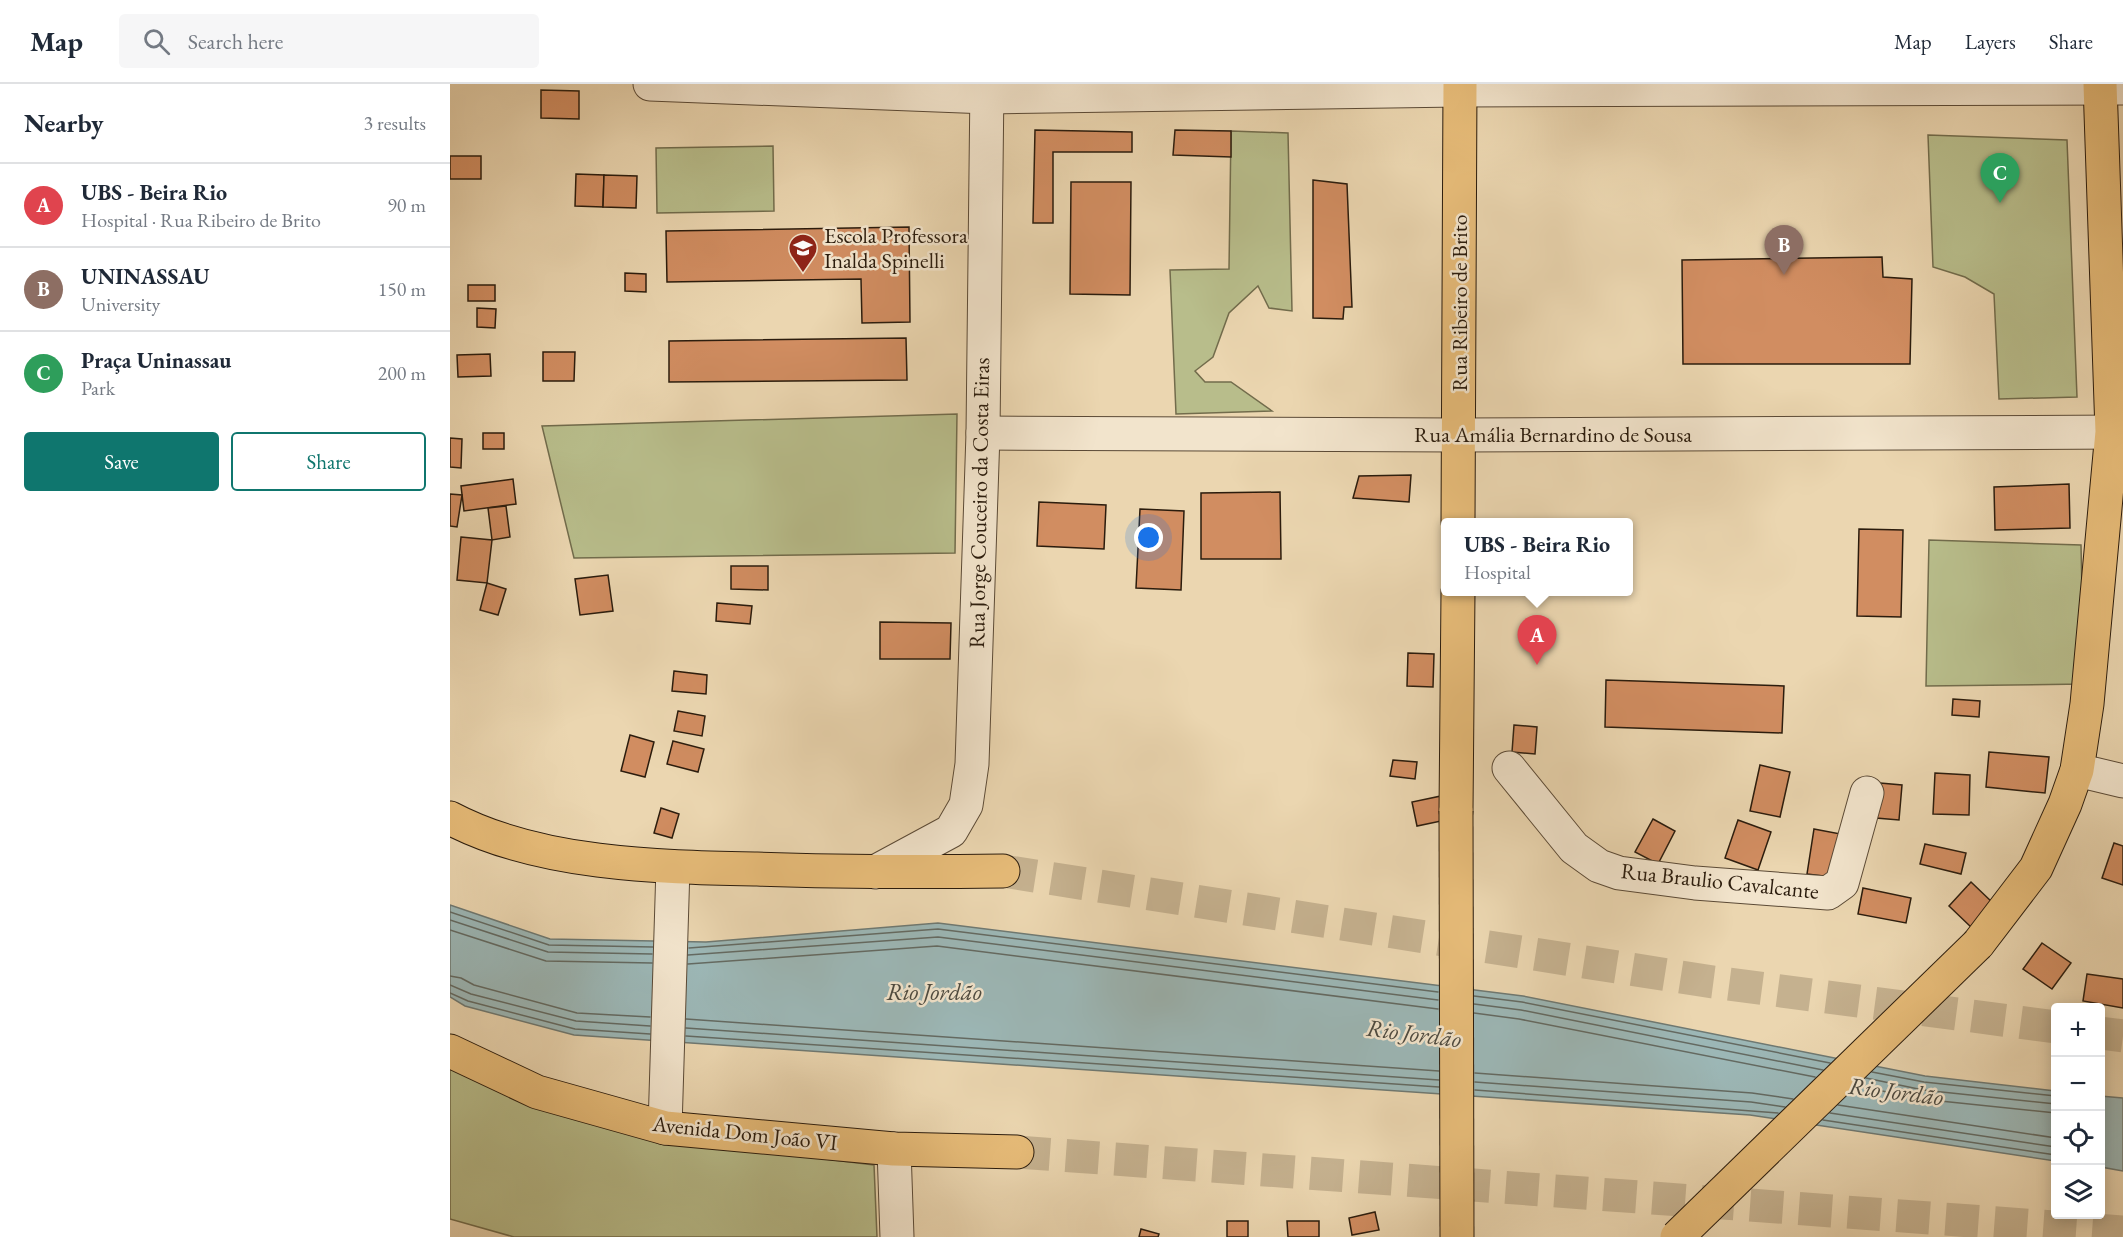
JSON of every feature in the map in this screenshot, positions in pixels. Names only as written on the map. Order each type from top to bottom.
[{"type":"main road","name":"Rua Ribeiro de Brito","points":[[1458,518],[1460,87]]},
{"type":"main road","points":[[1677,1237],[1978,944],[2036,868],[2065,804],[2077,770],[2087,704],[2117,432],[2108,87]]},
{"type":"main road","points":[[1457,1237],[1458,596]]},
{"type":"main road","points":[[450,818],[510,844],[673,867],[874,873],[1004,871]]},
{"type":"main road","name":"Avenida Dom João VI","points":[[450,1051],[537,1092],[665,1128],[894,1149],[1017,1152]]},
{"type":"street","points":[[650,84],[987,90],[2108,87]]},
{"type":"street","name":"Rua Jorge Couceiro da Costa Eiras","points":[[874,873],[951,831],[966,805],[972,764],[983,433],[987,90]]},
{"type":"street","name":"Rua Amália Bernardino de Sousa","points":[[983,433],[1459,435],[2117,432]]},
{"type":"street","name":"Rua Braulio Cavalcante","points":[[1509,768],[1574,848],[1599,866],[1618,873],[1695,883],[1828,893],[1842,883],[1867,793]]},
{"type":"street","points":[[2077,770],[2123,781]]},
{"type":"street","points":[[665,1128],[673,867]]},
{"type":"street","points":[[894,1149],[897,1237]]},
{"type":"green space","points":[[1231,131],[1288,133],[1292,311],[1269,308],[1258,286],[1229,313],[1213,357],[1195,371],[1205,382],[1231,382],[1272,411],[1176,414],[1170,270],[1229,269]]},
{"type":"green space","points":[[1928,135],[2067,140],[2077,397],[1999,399],[1994,294],[1965,277],[1933,267]]},
{"type":"green space","points":[[773,146],[774,211],[657,213],[656,148]]},
{"type":"green space","points":[[957,414],[955,553],[574,558],[542,426]]},
{"type":"green space","points":[[1929,540],[2081,545],[2084,684],[1926,686]]},
{"type":"green space","points":[[450,1065],[640,1136],[874,1165],[877,1237],[514,1237],[450,1219]]},
{"type":"water","name":"Rio Jordão","points":[[450,905],[550,939],[706,942],[938,923],[1523,996],[1925,1076],[2051,1091],[2051,1160],[1750,1115],[574,1035],[465,1006],[450,997]]},
{"type":"water","points":[[2105,1096],[2123,1098],[2123,1171],[2105,1168]]},
{"type":"building","points":[[541,90],[579,91],[579,119],[541,118]]},
{"type":"building","points":[[1035,130],[1132,132],[1132,152],[1053,152],[1053,223],[1033,223]]},
{"type":"building","points":[[1175,130],[1231,131],[1231,157],[1173,155]]},
{"type":"building","points":[[450,156],[481,156],[481,179],[450,179]]},
{"type":"building","points":[[576,174],[604,175],[603,207],[575,206]]},
{"type":"building","points":[[604,175],[637,176],[636,208],[603,207]]},
{"type":"building","points":[[1313,180],[1347,184],[1352,307],[1344,307],[1343,319],[1313,318]]},
{"type":"building","points":[[1071,182],[1131,182],[1130,295],[1070,294]]},
{"type":"building","points":[[909,227],[910,322],[862,323],[861,279],[667,282],[666,231]]},
{"type":"building","points":[[1882,257],[1883,277],[1912,279],[1910,364],[1683,364],[1682,260]]},
{"type":"building","points":[[625,273],[646,274],[646,292],[625,291]]},
{"type":"building","points":[[468,285],[495,285],[495,301],[468,301]]},
{"type":"building","points":[[477,308],[496,309],[495,328],[477,327]]},
{"type":"building","points":[[906,338],[907,380],[669,382],[669,341]]},
{"type":"building","points":[[543,352],[575,352],[574,381],[543,381]]},
{"type":"building","points":[[490,354],[491,376],[458,377],[457,355]]},
{"type":"building","points":[[483,433],[504,433],[504,449],[483,449]]},
{"type":"building","points":[[450,438],[462,439],[461,468],[450,467]]},
{"type":"building","points":[[1411,475],[1409,502],[1353,498],[1359,476]]},
{"type":"building","points":[[513,479],[516,504],[464,511],[461,486]]},
{"type":"building","points":[[2069,484],[2070,528],[1995,530],[1994,487]]},
{"type":"building","points":[[1280,492],[1281,559],[1201,559],[1201,493]]},
{"type":"building","points":[[450,494],[462,495],[457,527],[450,526]]},
{"type":"building","points":[[1039,502],[1106,505],[1104,549],[1037,546]]},
{"type":"building","points":[[506,506],[510,537],[492,540],[488,508]]},
{"type":"building","points":[[1140,509],[1184,511],[1181,590],[1136,588]]},
{"type":"building","points":[[1859,529],[1903,530],[1901,617],[1857,616]]},
{"type":"building","points":[[461,537],[492,540],[487,583],[457,580]]},
{"type":"building","points":[[731,566],[768,566],[768,590],[731,589]]},
{"type":"building","points":[[608,575],[613,611],[580,615],[575,579]]},
{"type":"building","points":[[487,583],[506,589],[498,615],[480,610]]},
{"type":"building","points":[[717,603],[752,606],[750,624],[716,621]]},
{"type":"building","points":[[880,622],[951,623],[950,659],[880,659]]},
{"type":"building","points":[[1408,653],[1434,654],[1433,687],[1407,686]]},
{"type":"building","points":[[674,671],[707,675],[706,694],[672,691]]},
{"type":"building","points":[[1606,680],[1784,686],[1782,733],[1605,727]]},
{"type":"building","points":[[1953,699],[1980,701],[1979,717],[1952,715]]},
{"type":"building","points":[[678,711],[705,716],[702,736],[674,731]]},
{"type":"building","points":[[1514,725],[1537,727],[1535,754],[1512,752]]},
{"type":"building","points":[[630,735],[654,742],[645,777],[621,771]]},
{"type":"building","points":[[673,741],[704,749],[698,772],[667,764]]},
{"type":"building","points":[[1989,752],[2049,757],[2045,793],[1986,787]]},
{"type":"building","points":[[1393,760],[1417,762],[1415,779],[1390,776]]},
{"type":"building","points":[[1760,765],[1790,772],[1780,817],[1750,811]]},
{"type":"building","points":[[1935,773],[1970,775],[1969,815],[1933,814]]},
{"type":"building","points":[[1880,783],[1902,785],[1899,820],[1876,818]]},
{"type":"building","points":[[1441,796],[1446,820],[1417,826],[1412,802]]},
{"type":"building","points":[[661,808],[679,814],[672,838],[654,833]]},
{"type":"building","points":[[1653,819],[1675,831],[1658,864],[1635,852]]},
{"type":"building","points":[[1738,820],[1771,832],[1758,870],[1725,858]]},
{"type":"building","points":[[1814,829],[1846,835],[1839,878],[1807,874]]},
{"type":"building","points":[[2114,843],[2123,846],[2123,885],[2102,878]]},
{"type":"building","points":[[1925,844],[1966,853],[1961,874],[1920,864]]},
{"type":"building","points":[[1971,882],[1994,904],[1972,928],[1949,906]]},
{"type":"building","points":[[1863,888],[1911,898],[1906,923],[1858,914]]},
{"type":"building","points":[[2042,943],[2071,963],[2052,989],[2023,969]]},
{"type":"building","points":[[2087,974],[2123,979],[2123,1008],[2105,1003],[2083,1001]]},
{"type":"building","points":[[1375,1212],[1379,1230],[1352,1235],[1349,1218]]},
{"type":"building","points":[[1227,1221],[1248,1221],[1248,1237],[1227,1237]]},
{"type":"building","points":[[1287,1221],[1319,1221],[1319,1237],[1288,1237]]},
{"type":"building","points":[[1141,1229],[1159,1234],[1158,1237],[1139,1237]]},
{"type":"tunnel","points":[[1003,871],[1713,982],[2051,1026]]},
{"type":"tunnel","points":[[2105,1034],[2123,1036]]},
{"type":"tunnel","points":[[1017,1152],[2123,1232]]},
{"type":"place","name":"Praça Uninassau","points":[[2000,203]]},
{"type":"place","name":"Escola Professora Inalda Spinelli","points":[[803,274]]},
{"type":"place","name":"UNINASSAU","points":[[1784,275]]},
{"type":"place","name":"UBS - Beira Rio","points":[[1537,665]]}]
